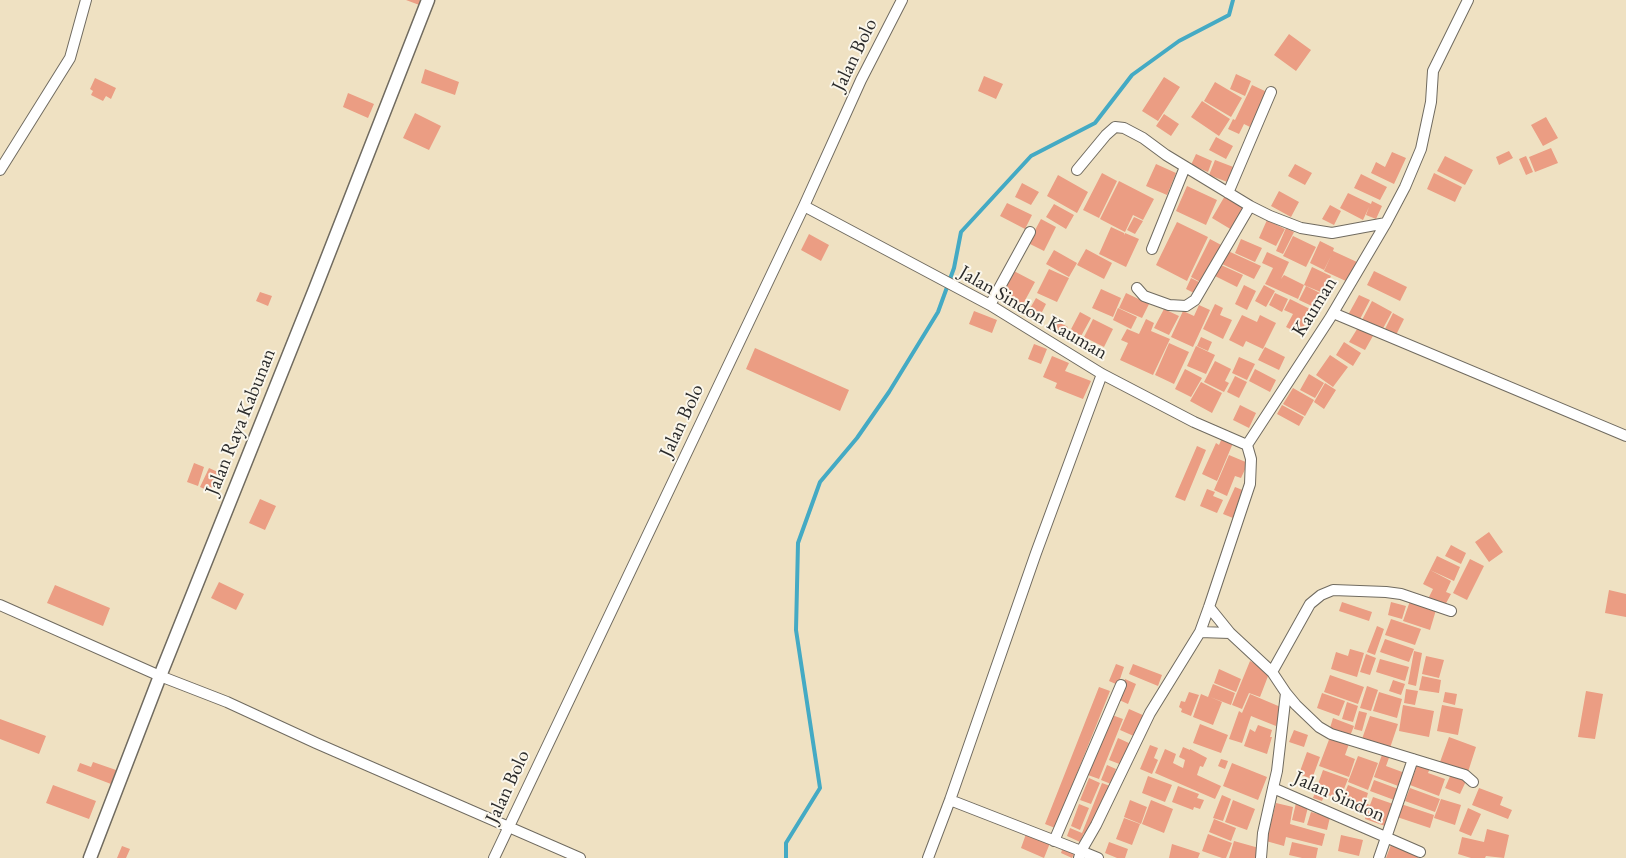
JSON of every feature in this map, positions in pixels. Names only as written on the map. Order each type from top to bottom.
[{"type":"street","points":[[0,170],[70,58],[86,0]]},
{"type":"street","name":"Jalan Raya Kabunan","points":[[90,858],[160,676],[322,272],[428,0]]},
{"type":"street","name":"Jalan Bolo","points":[[494,858],[862,80],[902,0]]},
{"type":"street","name":"Kauman","points":[[1247,445],[1333,313],[1405,187],[1421,149],[1431,102],[1432,71],[1468,0]]},
{"type":"street","points":[[1228,193],[1271,92]]},
{"type":"street","points":[[1077,170],[1106,135],[1115,128],[1124,128],[1250,206],[1301,228],[1332,233],[1386,223]]},
{"type":"street","points":[[1152,249],[1185,167]]},
{"type":"street","name":"Jalan Sindon Kauman","points":[[804,206],[990,305],[1102,374],[1194,422],[1247,445]]},
{"type":"street","points":[[1137,288],[1144,296],[1169,305],[1186,306],[1195,300],[1250,206]]},
{"type":"street","points":[[990,305],[1030,232]]},
{"type":"street","points":[[1333,313],[1626,436]]},
{"type":"street","points":[[928,858],[1102,374]]},
{"type":"street","points":[[1080,854],[1096,825],[1150,712],[1200,632],[1250,484],[1251,459],[1247,445]]},
{"type":"street","points":[[1272,672],[1310,604],[1321,595],[1333,590],[1401,594],[1451,611]]},
{"type":"street","points":[[0,605],[160,676],[227,702],[508,828],[580,858]]},
{"type":"street","points":[[1210,607],[1230,633],[1272,672],[1296,705],[1319,727],[1331,734],[1460,774],[1473,782]]},
{"type":"street","points":[[1200,632],[1230,633]]},
{"type":"street","points":[[1054,841],[1121,684]]},
{"type":"street","name":"Jalan Sindon","points":[[1286,693],[1277,771],[1273,788],[1420,852]]},
{"type":"street","points":[[1379,858],[1413,759]]},
{"type":"street","points":[[1261,858],[1262,833],[1273,788]]},
{"type":"street","points":[[950,800],[1054,841],[1080,854],[1098,858]]},
{"type":"building","points":[[406,0],[425,0],[422,6]]},
{"type":"building","points":[[1289,34],[1311,50],[1296,71],[1274,55]]},
{"type":"building","points":[[425,69],[459,82],[455,95],[421,83]]},
{"type":"building","points":[[1236,74],[1251,81],[1245,96],[1230,89]]},
{"type":"building","points":[[984,76],[1003,84],[996,99],[978,91]]},
{"type":"building","points":[[1164,77],[1180,87],[1158,121],[1142,111]]},
{"type":"building","points":[[95,78],[116,88],[111,99],[106,96],[103,101],[91,95],[93,91],[90,89]]},
{"type":"building","points":[[1215,82],[1242,98],[1231,117],[1204,101]]},
{"type":"building","points":[[1252,85],[1267,92],[1250,127],[1244,124],[1239,134],[1228,129],[1233,119],[1235,120]]},
{"type":"building","points":[[348,93],[374,104],[368,118],[343,107]]},
{"type":"building","points":[[1202,101],[1230,119],[1219,136],[1191,117]]},
{"type":"building","points":[[415,113],[441,126],[429,150],[403,138]]},
{"type":"building","points":[[1164,114],[1179,124],[1171,136],[1156,126]]},
{"type":"building","points":[[1546,117],[1558,138],[1543,146],[1531,125]]},
{"type":"building","points":[[1216,137],[1233,146],[1226,159],[1209,150]]},
{"type":"building","points":[[1551,148],[1558,163],[1535,172],[1529,157]]},
{"type":"building","points":[[1509,151],[1513,158],[1499,165],[1496,157]]},
{"type":"building","points":[[1392,152],[1406,158],[1394,184],[1371,173],[1376,162],[1385,167]]},
{"type":"building","points":[[1196,154],[1212,161],[1208,172],[1191,165]]},
{"type":"building","points":[[1445,156],[1473,170],[1465,185],[1437,171]]},
{"type":"building","points":[[1526,156],[1533,172],[1526,175],[1519,159]]},
{"type":"building","points":[[1215,160],[1236,168],[1230,183],[1209,175]]},
{"type":"building","points":[[1156,164],[1176,173],[1167,195],[1146,186]]},
{"type":"building","points":[[1295,164],[1312,173],[1305,185],[1288,176]]},
{"type":"building","points":[[1102,173],[1117,181],[1099,218],[1083,210]]},
{"type":"building","points":[[1434,173],[1462,187],[1455,202],[1427,189]]},
{"type":"building","points":[[1361,174],[1387,187],[1380,200],[1354,188]]},
{"type":"building","points":[[1058,175],[1088,192],[1077,213],[1047,196]]},
{"type":"building","points":[[1119,181],[1154,199],[1143,220],[1133,215],[1125,232],[1100,219]]},
{"type":"building","points":[[1022,183],[1039,192],[1031,205],[1015,197]]},
{"type":"building","points":[[1187,186],[1217,200],[1206,225],[1176,211]]},
{"type":"building","points":[[1279,191],[1299,202],[1291,217],[1271,206]]},
{"type":"building","points":[[1348,193],[1371,204],[1372,201],[1382,206],[1376,219],[1366,215],[1369,207],[1363,220],[1340,208]]},
{"type":"building","points":[[1226,194],[1246,205],[1232,230],[1212,218]]},
{"type":"building","points":[[1007,203],[1032,215],[1025,229],[1000,216]]},
{"type":"building","points":[[1054,204],[1074,215],[1066,229],[1046,217]]},
{"type":"building","points":[[1330,205],[1341,211],[1334,225],[1322,219]]},
{"type":"building","points":[[1134,217],[1143,221],[1135,234],[1127,230]]},
{"type":"building","points":[[1041,219],[1056,227],[1044,251],[1028,243]]},
{"type":"building","points":[[1267,220],[1285,229],[1276,246],[1259,238]]},
{"type":"building","points":[[1177,222],[1208,237],[1187,281],[1156,265]]},
{"type":"building","points":[[1111,227],[1124,233],[1124,235],[1125,233],[1139,239],[1126,267],[1099,254]]},
{"type":"building","points":[[1286,228],[1294,232],[1283,254],[1276,251]]},
{"type":"building","points":[[809,234],[829,245],[821,261],[801,250]]},
{"type":"building","points":[[1293,236],[1316,247],[1306,267],[1283,256]]},
{"type":"building","points":[[1210,239],[1223,246],[1204,284],[1191,277]]},
{"type":"building","points":[[1241,239],[1262,248],[1255,262],[1235,253]]},
{"type":"building","points":[[1320,241],[1334,248],[1333,251],[1357,262],[1348,282],[1324,271],[1331,256],[1324,270],[1310,263]]},
{"type":"building","points":[[1086,249],[1112,263],[1104,279],[1077,265]]},
{"type":"building","points":[[1054,250],[1077,263],[1069,277],[1046,264]]},
{"type":"building","points":[[1228,251],[1261,266],[1254,279],[1222,264]]},
{"type":"building","points":[[1267,252],[1289,262],[1281,279],[1284,275],[1304,285],[1298,299],[1265,284],[1273,268],[1262,263]]},
{"type":"building","points":[[1221,265],[1243,275],[1237,287],[1215,276]]},
{"type":"building","points":[[1312,267],[1331,276],[1323,293],[1304,285]]},
{"type":"building","points":[[1049,269],[1069,278],[1057,302],[1037,293]]},
{"type":"building","points":[[1012,270],[1035,282],[1022,306],[999,294]]},
{"type":"building","points":[[1374,271],[1407,287],[1400,301],[1367,285]]},
{"type":"building","points":[[1191,278],[1203,284],[1198,295],[1186,289]]},
{"type":"building","points":[[1244,285],[1256,291],[1247,310],[1235,304]]},
{"type":"building","points":[[1264,285],[1275,291],[1266,307],[1255,301]]},
{"type":"building","points":[[1306,286],[1320,293],[1314,307],[1299,300]]},
{"type":"building","points":[[1101,289],[1121,298],[1113,317],[1092,308]]},
{"type":"building","points":[[260,292],[272,296],[268,306],[256,301]]},
{"type":"building","points":[[1126,293],[1149,304],[1142,318],[1119,308]]},
{"type":"building","points":[[1275,293],[1288,299],[1282,312],[1269,305]]},
{"type":"building","points":[[1359,295],[1370,300],[1359,321],[1348,315]]},
{"type":"building","points":[[1036,298],[1046,304],[1039,318],[1028,312]]},
{"type":"building","points":[[1290,299],[1312,310],[1300,334],[1286,327],[1293,314],[1284,310]]},
{"type":"building","points":[[1372,301],[1392,312],[1381,332],[1361,322]]},
{"type":"building","points":[[1215,304],[1223,308],[1220,315],[1232,320],[1223,339],[1203,329]]},
{"type":"building","points":[[1199,305],[1210,310],[1193,347],[1171,337],[1183,311],[1194,316]]},
{"type":"building","points":[[1118,308],[1137,317],[1131,329],[1113,320]]},
{"type":"building","points":[[1164,309],[1179,316],[1169,335],[1154,328]]},
{"type":"building","points":[[974,311],[997,320],[992,333],[969,324]]},
{"type":"building","points":[[1080,312],[1091,318],[1080,338],[1069,333]]},
{"type":"building","points":[[1393,313],[1404,319],[1395,337],[1384,331]]},
{"type":"building","points":[[1242,315],[1257,322],[1260,315],[1276,323],[1263,349],[1246,341],[1243,347],[1229,340]]},
{"type":"building","points":[[1093,319],[1113,329],[1104,347],[1084,337]]},
{"type":"building","points":[[1146,319],[1154,323],[1151,331],[1170,339],[1153,375],[1120,360],[1128,343],[1121,340],[1127,329],[1139,334]]},
{"type":"building","points":[[1055,320],[1068,327],[1063,337],[1050,330]]},
{"type":"building","points":[[1359,326],[1374,334],[1365,350],[1349,342]]},
{"type":"building","points":[[1201,337],[1212,342],[1208,351],[1197,346]]},
{"type":"building","points":[[1344,342],[1361,353],[1353,366],[1336,355]]},
{"type":"building","points":[[1169,343],[1189,352],[1174,384],[1155,375]]},
{"type":"building","points":[[1034,344],[1047,349],[1041,364],[1028,359]]},
{"type":"building","points":[[1196,346],[1215,355],[1206,374],[1187,366]]},
{"type":"building","points":[[1265,347],[1285,357],[1279,370],[1258,360]]},
{"type":"building","points":[[755,348],[849,390],[840,411],[746,369]]},
{"type":"building","points":[[1330,355],[1348,367],[1333,387],[1316,375]]},
{"type":"building","points":[[1052,356],[1069,363],[1065,371],[1091,381],[1083,399],[1055,388],[1057,383],[1043,377]]},
{"type":"building","points":[[1239,357],[1255,364],[1247,380],[1232,373]]},
{"type":"building","points":[[1215,361],[1231,369],[1225,381],[1229,383],[1224,392],[1204,382]]},
{"type":"building","points":[[1185,369],[1202,378],[1191,397],[1175,389]]},
{"type":"building","points":[[1255,369],[1276,380],[1270,392],[1249,381]]},
{"type":"building","points":[[1309,374],[1324,383],[1315,398],[1300,390]]},
{"type":"building","points":[[1235,376],[1247,382],[1239,398],[1227,392]]},
{"type":"building","points":[[1201,382],[1222,393],[1212,413],[1190,401]]},
{"type":"building","points":[[1325,383],[1336,390],[1324,409],[1314,402]]},
{"type":"building","points":[[1293,388],[1314,400],[1305,416],[1283,404]]},
{"type":"building","points":[[1240,405],[1256,413],[1249,428],[1233,420]]},
{"type":"building","points":[[1282,405],[1304,417],[1299,426],[1277,414]]},
{"type":"building","points":[[1222,438],[1233,443],[1217,481],[1202,474],[1216,443],[1219,445]]},
{"type":"building","points":[[1197,446],[1206,450],[1185,501],[1175,497]]},
{"type":"building","points":[[1229,455],[1248,463],[1241,478],[1235,476],[1227,496],[1214,490]]},
{"type":"building","points":[[194,463],[204,467],[198,486],[187,482]]},
{"type":"building","points":[[209,468],[220,473],[211,492],[200,487]]},
{"type":"building","points":[[1235,487],[1245,491],[1233,518],[1223,514]]},
{"type":"building","points":[[1207,489],[1215,492],[1213,496],[1223,500],[1217,513],[1200,506]]},
{"type":"building","points":[[260,499],[276,506],[265,530],[249,523]]},
{"type":"building","points":[[1489,532],[1503,552],[1489,562],[1475,542]]},
{"type":"building","points":[[1451,545],[1466,553],[1461,564],[1445,556]]},
{"type":"building","points":[[1437,556],[1460,567],[1454,581],[1430,570]]},
{"type":"building","points":[[1470,559],[1484,566],[1467,600],[1453,593]]},
{"type":"building","points":[[1430,570],[1451,581],[1446,592],[1451,594],[1444,607],[1428,599],[1433,589],[1423,584]]},
{"type":"building","points":[[219,582],[244,594],[236,610],[211,598]]},
{"type":"building","points":[[55,585],[110,608],[103,626],[47,603]]},
{"type":"building","points":[[1609,590],[1626,594],[1626,617],[1605,613]]},
{"type":"building","points":[[1410,601],[1436,610],[1430,630],[1403,621]]},
{"type":"building","points":[[1342,602],[1372,612],[1369,621],[1339,611]]},
{"type":"building","points":[[1391,602],[1406,606],[1402,619],[1388,615]]},
{"type":"building","points":[[1391,619],[1421,629],[1415,645],[1385,635]]},
{"type":"building","points":[[1377,626],[1384,629],[1375,655],[1367,652]]},
{"type":"building","points":[[1385,639],[1414,649],[1409,662],[1380,652]]},
{"type":"building","points":[[1350,649],[1364,653],[1357,677],[1331,669],[1336,652],[1348,656]]},
{"type":"building","points":[[1414,651],[1422,653],[1416,686],[1408,684]]},
{"type":"building","points":[[1366,654],[1376,658],[1370,675],[1360,672]]},
{"type":"building","points":[[1426,656],[1444,660],[1439,678],[1422,674]]},
{"type":"building","points":[[1380,659],[1409,667],[1405,681],[1376,672]]},
{"type":"building","points":[[1250,661],[1270,671],[1260,697],[1249,693],[1242,709],[1232,705]]},
{"type":"building","points":[[1116,664],[1124,667],[1118,685],[1109,681]]},
{"type":"building","points":[[1133,664],[1162,675],[1158,686],[1129,674]]},
{"type":"building","points":[[1219,669],[1241,679],[1236,692],[1214,683]]},
{"type":"building","points":[[1330,675],[1364,687],[1358,704],[1324,692]]},
{"type":"building","points":[[1422,676],[1441,680],[1439,693],[1419,690]]},
{"type":"building","points":[[1125,679],[1136,684],[1128,704],[1117,699]]},
{"type":"building","points":[[1393,680],[1405,684],[1401,695],[1389,691]]},
{"type":"building","points":[[1213,684],[1235,693],[1231,705],[1210,697],[1222,702],[1213,725],[1193,717],[1201,694],[1208,697]]},
{"type":"building","points":[[1367,686],[1378,690],[1371,711],[1360,708]]},
{"type":"building","points":[[1099,687],[1110,691],[1055,828],[1045,824]]},
{"type":"building","points":[[1406,689],[1418,691],[1415,705],[1404,703]]},
{"type":"building","points":[[1586,691],[1603,694],[1595,739],[1578,737]]},
{"type":"building","points":[[1189,692],[1199,695],[1191,716],[1181,712],[1182,709],[1179,707],[1181,701],[1185,702]]},
{"type":"building","points":[[1379,692],[1402,699],[1397,718],[1373,711]]},
{"type":"building","points":[[1445,692],[1457,694],[1455,705],[1443,702]]},
{"type":"building","points":[[1322,693],[1345,701],[1339,716],[1317,708]]},
{"type":"building","points":[[1250,694],[1283,708],[1276,726],[1251,716],[1242,743],[1229,739],[1239,711],[1242,713]]},
{"type":"building","points":[[1347,702],[1358,706],[1353,722],[1342,719]]},
{"type":"building","points":[[1403,705],[1434,711],[1429,737],[1399,731]]},
{"type":"building","points":[[1442,705],[1463,709],[1458,735],[1437,731]]},
{"type":"building","points":[[1129,709],[1145,716],[1136,737],[1120,730]]},
{"type":"building","points":[[1359,711],[1367,713],[1362,731],[1354,729]]},
{"type":"building","points":[[1112,715],[1123,719],[1099,779],[1088,775]]},
{"type":"building","points":[[1370,716],[1398,724],[1390,748],[1362,739]]},
{"type":"building","points":[[1333,718],[1354,726],[1350,736],[1330,728]]},
{"type":"building","points":[[0,719],[46,736],[39,754],[0,739]]},
{"type":"building","points":[[1200,724],[1228,735],[1221,753],[1193,743]]},
{"type":"building","points":[[1258,725],[1272,730],[1267,754],[1244,746],[1250,729],[1255,732]]},
{"type":"building","points":[[1294,730],[1308,735],[1304,747],[1289,742]]},
{"type":"building","points":[[1330,737],[1349,744],[1345,755],[1355,759],[1349,777],[1319,766]]},
{"type":"building","points":[[1449,737],[1476,747],[1468,772],[1440,762]]},
{"type":"building","points":[[1118,738],[1131,744],[1122,765],[1109,760]]},
{"type":"building","points":[[1150,745],[1158,748],[1154,758],[1158,760],[1152,774],[1140,769]]},
{"type":"building","points":[[1183,747],[1207,758],[1203,767],[1200,766],[1197,775],[1221,786],[1215,799],[1155,773],[1165,749],[1176,754],[1173,763],[1183,768],[1185,760],[1179,757]]},
{"type":"building","points":[[1307,752],[1320,757],[1312,779],[1299,774]]},
{"type":"building","points":[[1383,752],[1390,755],[1386,766],[1405,773],[1401,787],[1374,777]]},
{"type":"building","points":[[1358,756],[1378,763],[1368,790],[1348,782]]},
{"type":"building","points":[[1221,759],[1228,761],[1225,769],[1218,766]]},
{"type":"building","points":[[93,762],[116,770],[111,784],[77,771],[80,763],[91,767]]},
{"type":"building","points":[[1232,763],[1267,777],[1258,800],[1223,786]]},
{"type":"building","points":[[1418,763],[1430,768],[1428,773],[1445,779],[1439,796],[1410,785]]},
{"type":"building","points":[[1107,765],[1116,769],[1111,784],[1101,780]]},
{"type":"building","points":[[1323,770],[1348,779],[1340,799],[1325,794],[1322,801],[1313,798]]},
{"type":"building","points":[[1451,774],[1466,781],[1460,794],[1445,788]]},
{"type":"building","points":[[1148,776],[1172,785],[1165,802],[1142,793]]},
{"type":"building","points":[[1089,778],[1100,783],[1091,804],[1080,800]]},
{"type":"building","points":[[1374,780],[1401,790],[1397,801],[1370,791]]},
{"type":"building","points":[[1102,783],[1110,786],[1090,836],[1084,833],[1080,842],[1067,836],[1070,828],[1082,833]]},
{"type":"building","points":[[53,785],[96,801],[89,819],[46,803]]},
{"type":"building","points":[[1348,785],[1368,793],[1365,803],[1370,805],[1373,797],[1396,805],[1388,827],[1365,819],[1366,815],[1340,805]]},
{"type":"building","points":[[1178,786],[1199,794],[1197,798],[1204,800],[1200,809],[1194,807],[1193,810],[1172,802]]},
{"type":"building","points":[[1410,788],[1440,799],[1435,812],[1405,801]]},
{"type":"building","points":[[1479,788],[1503,797],[1500,805],[1512,810],[1508,819],[1472,805]]},
{"type":"building","points":[[1222,795],[1231,799],[1223,821],[1213,818]]},
{"type":"building","points":[[1441,799],[1461,805],[1455,825],[1434,818]]},
{"type":"building","points":[[1130,800],[1147,807],[1141,824],[1124,817]]},
{"type":"building","points":[[1151,800],[1173,809],[1164,833],[1142,824]]},
{"type":"building","points":[[1233,800],[1255,809],[1247,830],[1225,822]]},
{"type":"building","points":[[1276,803],[1293,807],[1290,824],[1325,834],[1322,846],[1286,837],[1284,846],[1266,841]]},
{"type":"building","points":[[1296,803],[1308,807],[1304,823],[1292,820]]},
{"type":"building","points":[[1079,804],[1089,808],[1080,830],[1071,826]]},
{"type":"building","points":[[1401,804],[1434,815],[1430,828],[1397,817]]},
{"type":"building","points":[[1468,808],[1481,814],[1471,836],[1459,831]]},
{"type":"building","points":[[1311,812],[1330,817],[1327,830],[1307,825]]},
{"type":"building","points":[[1124,818],[1140,824],[1132,845],[1116,839]]},
{"type":"building","points":[[1214,819],[1236,828],[1231,841],[1209,832]]},
{"type":"building","points":[[1487,829],[1509,835],[1504,858],[1486,856],[1485,858],[1471,858],[1458,854],[1462,837],[1484,842]]},
{"type":"building","points":[[1026,834],[1050,843],[1044,858],[1021,848]]},
{"type":"building","points":[[1208,834],[1232,843],[1226,858],[1202,851]]},
{"type":"building","points":[[1341,835],[1363,840],[1359,856],[1338,851]]},
{"type":"building","points":[[1234,841],[1259,848],[1257,858],[1229,858]]},
{"type":"building","points":[[1109,842],[1128,849],[1125,858],[1117,858],[1105,853]]},
{"type":"building","points":[[1292,842],[1318,848],[1316,858],[1302,858],[1289,855]]},
{"type":"building","points":[[1392,842],[1420,854],[1418,858],[1386,858]]},
{"type":"building","points":[[1172,844],[1200,853],[1198,858],[1169,858]]},
{"type":"building","points":[[122,846],[130,849],[126,858],[117,858]]},
{"type":"building","points":[[1063,847],[1075,852],[1072,858],[1061,853]]},
{"type":"waterway","points":[[786,858],[786,843],[820,788],[796,630],[798,543],[820,482],[857,438],[889,392],[938,312],[954,268],[961,232],[1031,156],[1095,123],[1132,75],[1179,41],[1229,15],[1233,0]]}]
